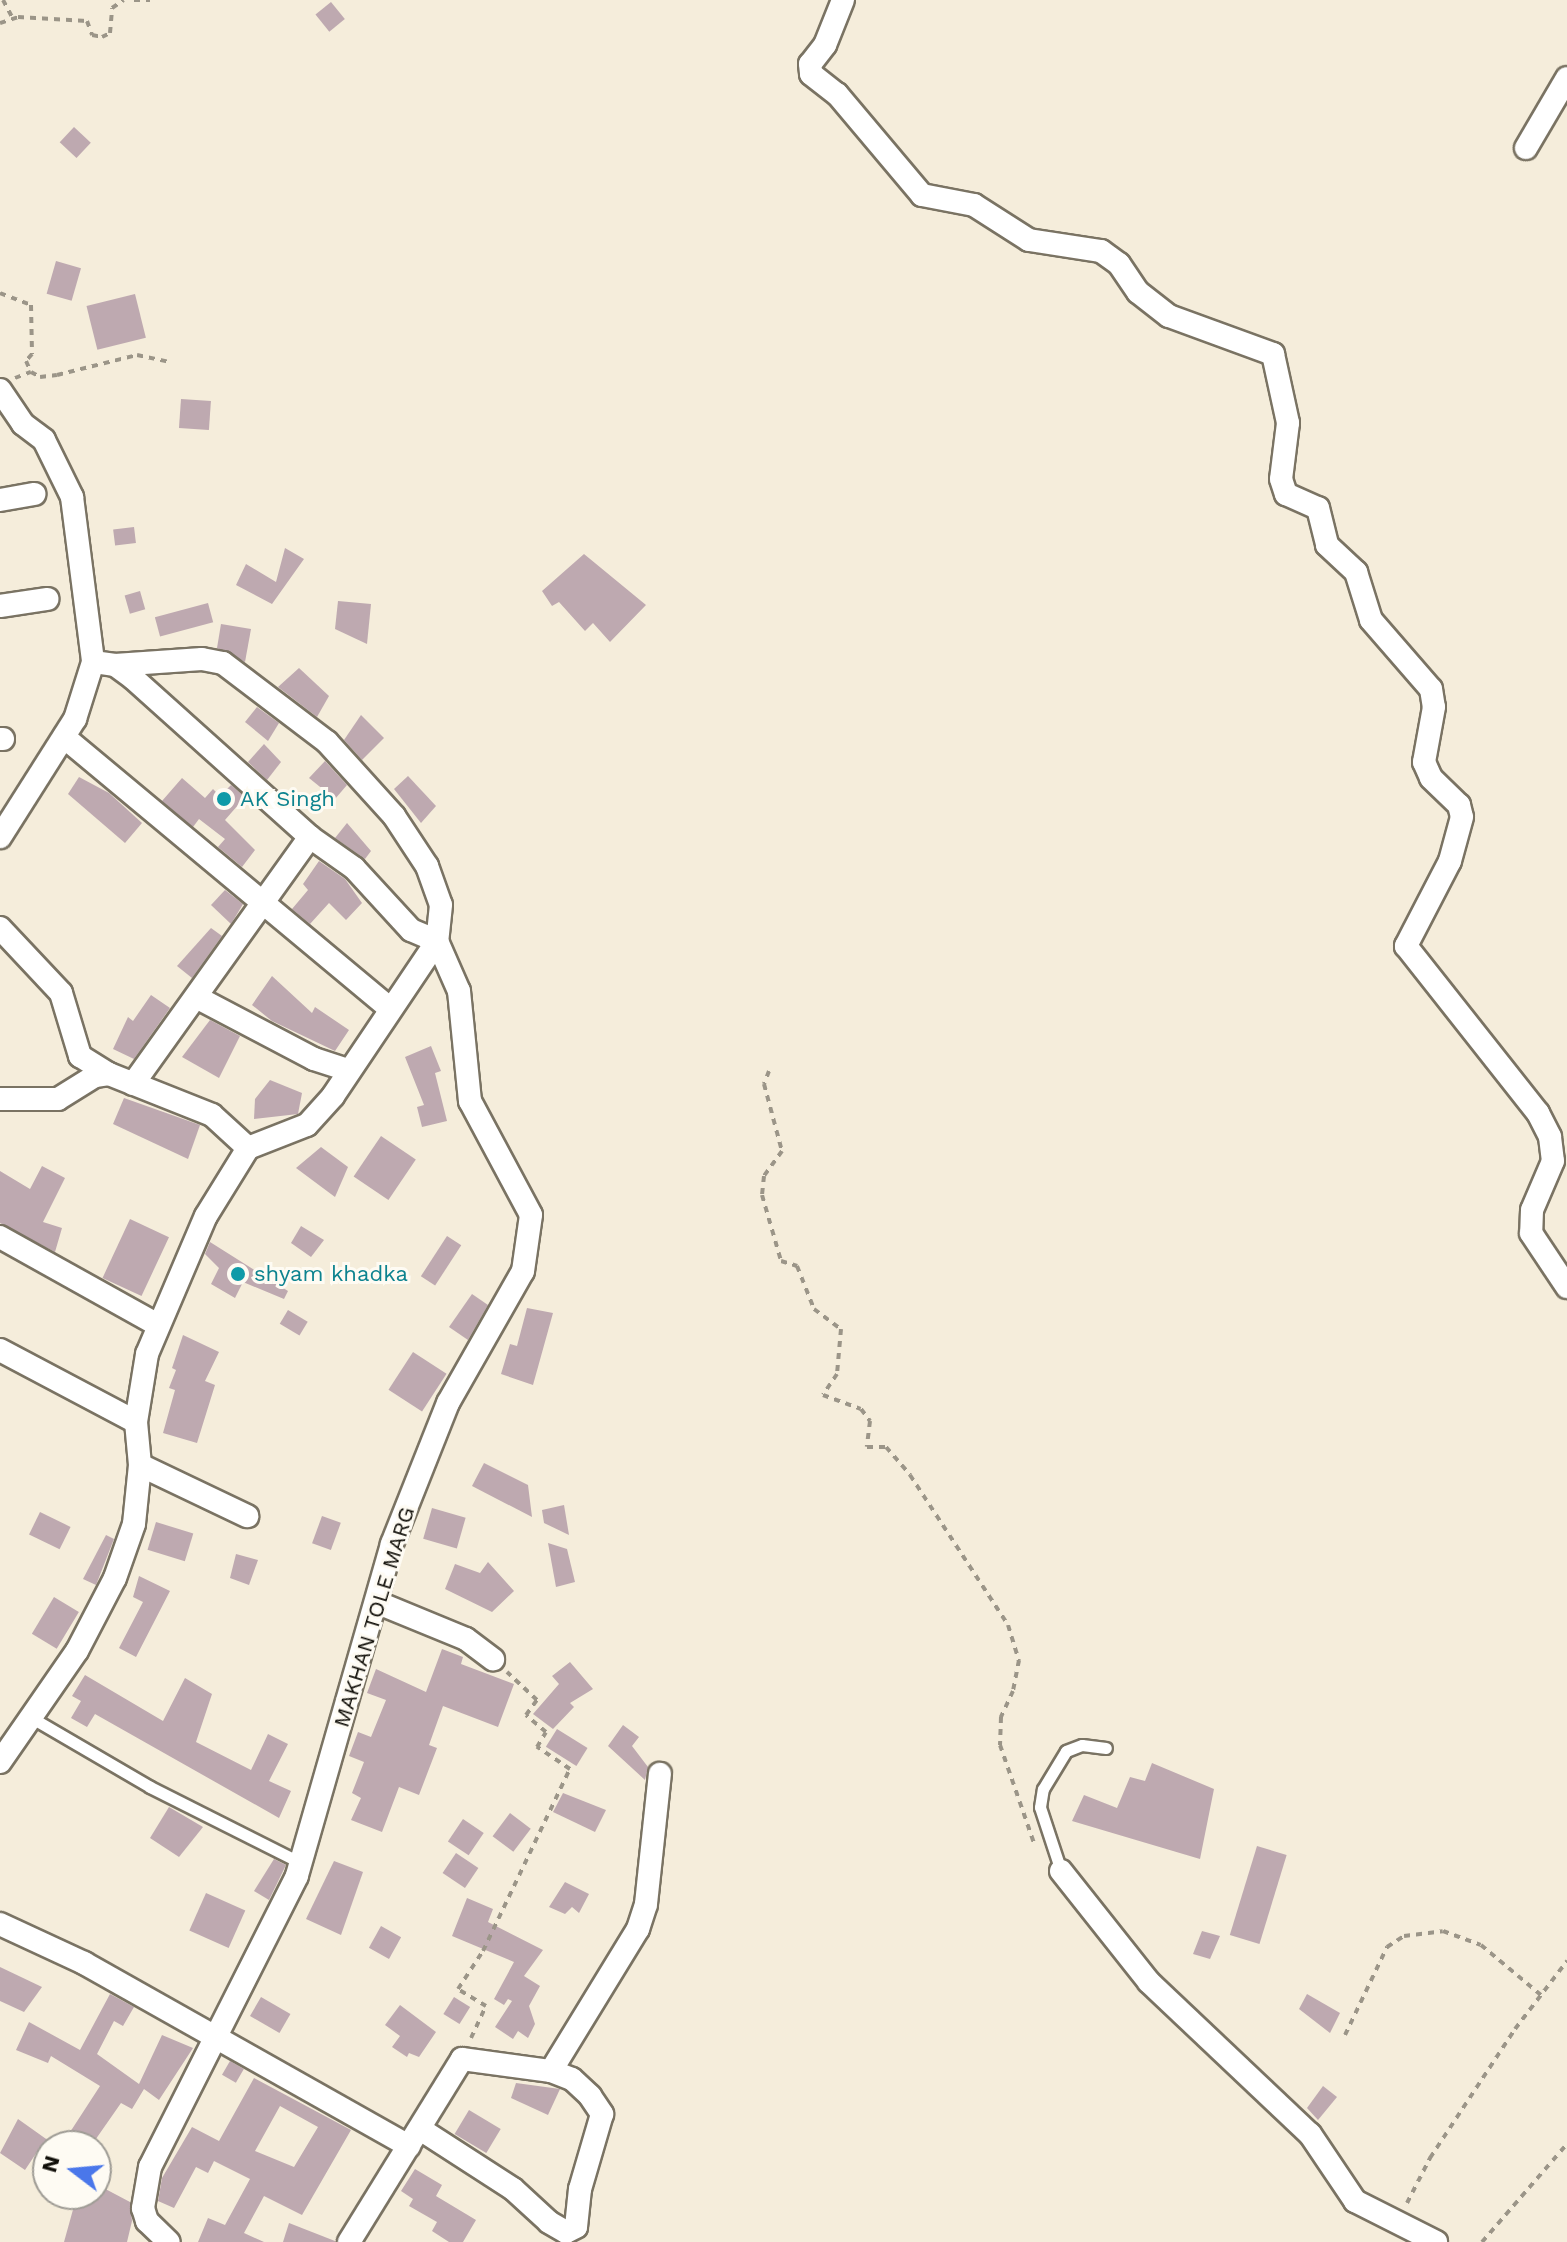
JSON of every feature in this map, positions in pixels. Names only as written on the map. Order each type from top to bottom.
[{"type":"street","points":[[843,0],[825,45],[810,64],[811,74],[837,94],[922,195],[974,205],[1029,240],[1101,251],[1119,264],[1138,292],[1169,316],[1273,354],[1288,423],[1281,479],[1286,494],[1318,508],[1327,545],[1356,572],[1371,620],[1431,689],[1434,707],[1424,762],[1431,778],[1459,805],[1462,817],[1450,861],[1406,946],[1538,1113],[1550,1137],[1553,1161],[1532,1210],[1531,1233],[1567,1287]]},
{"type":"street","points":[[1526,148],[1567,78]]},
{"type":"street","points":[[0,1762],[77,1651],[115,1578],[134,1524],[140,1465],[136,1422],[147,1354],[206,1216],[248,1148],[307,1125],[437,941],[411,930],[354,868],[310,837],[104,664],[72,497],[44,440],[23,424],[6,385]]},
{"type":"street","points":[[0,500],[34,494]]},
{"type":"street","points":[[0,606],[47,599]]},
{"type":"street","name":"MAKHAN TOLE MARG","points":[[104,664],[202,659],[223,663],[327,742],[370,785],[427,866],[441,905],[437,941],[459,991],[470,1101],[531,1215],[530,1248],[517,1284],[504,1297],[448,1403],[397,1529],[301,1863],[262,1952],[170,2124],[141,2192],[147,2221],[169,2242]]},
{"type":"street","points":[[0,837],[64,737],[104,664]]},
{"type":"street","points":[[64,737],[389,1008]]},
{"type":"street","points":[[133,1084],[198,998],[262,901],[310,837]]},
{"type":"street","points":[[0,928],[61,993],[80,1056],[109,1074],[212,1115],[248,1148]]},
{"type":"street","points":[[198,998],[303,1054],[348,1070]]},
{"type":"street","points":[[1,1098],[58,1099],[95,1076],[109,1074]]},
{"type":"street","points":[[0,1237],[158,1325]]},
{"type":"street","points":[[0,1350],[136,1422]]},
{"type":"street","points":[[140,1465],[247,1516]]},
{"type":"street","points":[[376,1602],[466,1639],[493,1659]]},
{"type":"street","points":[[551,2071],[638,1929],[646,1904],[660,1774]]},
{"type":"street","points":[[1061,1871],[1149,1982],[1310,2134],[1355,2201],[1375,2214],[1398,2219],[1436,2242]]},
{"type":"street","points":[[0,1924],[84,1963],[214,2040],[414,2137],[513,2189],[566,2232],[576,2227],[580,2189],[602,2114],[572,2079],[551,2071],[462,2059],[414,2137],[349,2242]]},
{"type":"lane","points":[[32,1718],[150,1787],[301,1863]]},
{"type":"lane","points":[[1061,1871],[1040,1807],[1043,1789],[1066,1751],[1082,1745],[1106,1748]]},
{"type":"path","points":[[3,0],[12,17]]},
{"type":"path","points":[[0,23],[12,17],[87,21],[92,35],[102,37],[110,33],[112,8],[124,0]]},
{"type":"path","points":[[134,0],[150,0]]},
{"type":"path","points":[[0,293],[31,305],[32,354],[26,361],[31,372]]},
{"type":"path","points":[[6,385],[31,372],[57,375],[137,355],[169,362]]},
{"type":"path","points":[[769,1071],[764,1084],[782,1151],[764,1176],[762,1195],[777,1249],[781,1261],[797,1266],[814,1309],[841,1329],[837,1374],[823,1395],[861,1409],[870,1421],[867,1447],[886,1447],[910,1475],[1008,1625],[1019,1660],[1013,1691],[1001,1717],[1000,1745],[1031,1839],[1061,1871]]},
{"type":"path","points":[[462,2059],[486,2006],[458,1989],[483,1951],[570,1769],[537,1747],[546,1732],[526,1715],[537,1700],[493,1659]]},
{"type":"path","points":[[1345,2035],[1387,1947],[1404,1936],[1443,1931],[1481,1945],[1541,1995]]},
{"type":"path","points":[[1398,2219],[1430,2158],[1567,1961]]},
{"type":"path","points":[[1482,2242],[1567,2144]]},
{"type":"building","points":[[331,2],[345,19],[329,32],[315,15]]},
{"type":"building","points":[[74,127],[91,143],[76,158],[60,142]]},
{"type":"building","points":[[56,261],[81,268],[72,301],[47,294]]},
{"type":"building","points":[[135,294],[146,338],[97,350],[86,306]]},
{"type":"building","points":[[181,399],[211,401],[209,430],[179,428]]},
{"type":"building","points":[[134,527],[136,543],[115,545],[113,530]]},
{"type":"building","points":[[285,548],[304,559],[272,604],[236,585],[246,564],[276,582]]},
{"type":"building","points":[[584,554],[646,605],[610,642],[593,623],[585,631],[559,602],[552,606],[542,591]]},
{"type":"building","points":[[140,591],[145,609],[130,614],[125,595]]},
{"type":"building","points":[[338,601],[371,604],[367,644],[335,629]]},
{"type":"building","points":[[208,603],[213,622],[160,637],[155,617]]},
{"type":"building","points":[[221,624],[251,629],[245,662],[217,648]]},
{"type":"building","points":[[299,668],[329,696],[317,717],[278,687]]},
{"type":"building","points":[[257,707],[279,723],[268,741],[245,722]]},
{"type":"building","points":[[361,715],[384,738],[362,760],[344,740]]},
{"type":"building","points":[[264,744],[281,762],[267,780],[248,762]]},
{"type":"building","points":[[325,761],[347,785],[335,799],[309,778]]},
{"type":"building","points":[[408,776],[436,806],[421,823],[394,789]]},
{"type":"building","points":[[79,777],[109,793],[142,823],[125,843],[68,794]]},
{"type":"building","points":[[182,778],[205,798],[213,789],[220,796],[231,785],[245,797],[225,820],[255,850],[242,867],[218,847],[225,839],[199,819],[193,827],[162,801]]},
{"type":"building","points":[[347,823],[371,851],[365,859],[335,838]]},
{"type":"building","points":[[319,861],[345,879],[362,903],[346,920],[329,903],[310,924],[292,909],[308,890],[303,884]]},
{"type":"building","points":[[225,890],[243,904],[231,924],[211,905]]},
{"type":"building","points":[[211,928],[222,936],[192,978],[177,966]]},
{"type":"building","points":[[272,976],[312,1013],[315,1007],[349,1030],[335,1051],[272,1021],[252,1005]]},
{"type":"building","points":[[151,995],[170,1008],[134,1059],[113,1049],[128,1017],[133,1021]]},
{"type":"building","points":[[210,1020],[240,1036],[219,1078],[182,1057]]},
{"type":"building","points":[[431,1046],[441,1071],[435,1073],[447,1121],[422,1127],[417,1107],[424,1105],[405,1057]]},
{"type":"building","points":[[270,1080],[302,1093],[298,1114],[254,1119],[255,1099]]},
{"type":"building","points":[[124,1098],[200,1125],[188,1159],[113,1124]]},
{"type":"building","points":[[381,1136],[416,1159],[388,1200],[354,1177]]},
{"type":"building","points":[[321,1147],[348,1167],[335,1197],[296,1168]]},
{"type":"building","points":[[42,1166],[65,1178],[43,1222],[62,1228],[55,1252],[0,1223],[0,1171],[30,1189]]},
{"type":"building","points":[[130,1219],[169,1237],[142,1296],[103,1278]]},
{"type":"building","points":[[301,1226],[324,1240],[311,1257],[291,1243]]},
{"type":"building","points":[[447,1236],[461,1245],[435,1286],[421,1276]]},
{"type":"building","name":"shyam khadka","points":[[210,1242],[288,1291],[284,1299],[243,1282],[235,1298],[211,1284],[219,1268],[205,1254]]},
{"type":"building","points":[[472,1294],[488,1305],[468,1340],[449,1327]]},
{"type":"building","points":[[527,1308],[553,1313],[533,1385],[501,1374],[510,1344],[517,1346]]},
{"type":"building","points":[[288,1310],[308,1322],[299,1336],[280,1324]]},
{"type":"building","points":[[183,1335],[219,1352],[205,1381],[215,1385],[197,1443],[163,1433],[175,1390],[169,1388],[176,1370],[172,1368]]},
{"type":"building","points":[[413,1352],[447,1374],[422,1412],[388,1390]]},
{"type":"building","points":[[484,1463],[528,1485],[532,1517],[472,1486]]},
{"type":"building","points":[[564,1505],[569,1535],[544,1523],[542,1510]]},
{"type":"building","points":[[432,1508],[466,1518],[457,1548],[423,1539]]},
{"type":"building","points":[[40,1512],[71,1527],[60,1549],[29,1534]]},
{"type":"building","points":[[322,1516],[341,1523],[331,1550],[312,1543]]},
{"type":"building","points":[[156,1522],[193,1533],[185,1561],[148,1550]]},
{"type":"building","points":[[106,1535],[114,1539],[96,1585],[83,1579]]},
{"type":"building","points":[[548,1543],[567,1549],[575,1582],[556,1587]]},
{"type":"building","points":[[236,1554],[258,1560],[249,1585],[230,1578]]},
{"type":"building","points":[[488,1562],[514,1591],[492,1612],[445,1589],[455,1564],[480,1573]]},
{"type":"building","points":[[139,1576],[170,1591],[136,1657],[119,1648],[143,1602],[133,1597]]},
{"type":"building","points":[[54,1597],[79,1612],[57,1649],[32,1634]]},
{"type":"building","points":[[442,1649],[463,1657],[461,1664],[514,1684],[498,1727],[443,1706],[429,1745],[437,1748],[419,1795],[399,1787],[382,1832],[351,1820],[361,1798],[352,1793],[364,1762],[349,1756],[358,1732],[371,1737],[386,1700],[367,1693],[376,1669],[426,1692]]},
{"type":"building","points":[[570,1662],[593,1689],[570,1703],[574,1707],[553,1729],[533,1714],[559,1684],[552,1676]]},
{"type":"building","points":[[85,1675],[163,1721],[185,1678],[212,1694],[196,1742],[251,1770],[268,1734],[288,1744],[269,1781],[291,1791],[279,1818],[95,1714],[87,1727],[71,1718],[81,1701],[72,1696]]},
{"type":"building","points":[[623,1725],[639,1737],[632,1746],[648,1767],[645,1780],[608,1746]]},
{"type":"building","points":[[557,1729],[588,1748],[576,1766],[546,1747]]},
{"type":"building","points":[[1152,1763],[1214,1789],[1200,1859],[1072,1821],[1084,1795],[1117,1808],[1130,1777],[1145,1781]]},
{"type":"building","points":[[563,1793],[606,1810],[595,1832],[553,1812]]},
{"type":"building","points":[[169,1807],[203,1827],[179,1857],[150,1838]]},
{"type":"building","points":[[510,1813],[531,1829],[513,1852],[493,1836]]},
{"type":"building","points":[[463,1819],[484,1833],[469,1855],[448,1841]]},
{"type":"building","points":[[1257,1846],[1287,1855],[1259,1944],[1230,1935]]},
{"type":"building","points":[[456,1853],[478,1868],[465,1888],[443,1873]]},
{"type":"building","points":[[274,1859],[286,1865],[269,1900],[254,1891]]},
{"type":"building","points":[[334,1861],[363,1872],[341,1935],[306,1919]]},
{"type":"building","points":[[565,1882],[589,1894],[579,1913],[572,1907],[565,1914],[549,1907]]},
{"type":"building","points":[[206,1893],[245,1910],[229,1948],[189,1930]]},
{"type":"building","points":[[467,1898],[493,1909],[488,1922],[543,1950],[524,1976],[540,1986],[529,2006],[535,2024],[528,2038],[518,2031],[513,2039],[495,2027],[512,2001],[508,1999],[504,2005],[494,1999],[514,1962],[452,1936]]},
{"type":"building","points":[[381,1926],[401,1937],[389,1959],[369,1948]]},
{"type":"building","points":[[1202,1931],[1220,1936],[1210,1959],[1193,1954]]},
{"type":"building","points":[[0,1967],[42,1987],[24,2012],[0,2001]]},
{"type":"building","points":[[110,1994],[134,2007],[123,2026],[114,2021],[97,2054],[139,2084],[162,2035],[193,2048],[159,2100],[144,2089],[132,2109],[121,2103],[102,2130],[71,2130],[100,2086],[51,2056],[48,2063],[16,2050],[29,2022],[80,2050]]},
{"type":"building","points":[[1307,1994],[1340,2013],[1330,2033],[1299,2009]]},
{"type":"building","points":[[261,1997],[290,2014],[279,2033],[250,2016]]},
{"type":"building","points":[[454,1997],[470,2007],[460,2024],[443,2014]]},
{"type":"building","points":[[400,2005],[436,2032],[419,2057],[409,2053],[407,2057],[392,2047],[400,2036],[385,2025]]},
{"type":"building","points":[[230,2061],[244,2069],[236,2083],[222,2075]]},
{"type":"building","points":[[254,2078],[351,2130],[302,2215],[264,2196],[244,2233],[264,2242],[198,2242],[208,2218],[225,2225],[250,2179],[214,2161],[208,2173],[196,2167],[174,2208],[158,2201],[162,2178],[192,2127],[219,2141]],"holes":[[[280,2106],[318,2127],[294,2167],[255,2151]]]},
{"type":"building","points":[[516,2083],[560,2089],[548,2115],[511,2098]]},
{"type":"building","points":[[1323,2086],[1337,2097],[1318,2120],[1307,2108]]},
{"type":"building","points":[[469,2110],[501,2129],[486,2153],[455,2134]]},
{"type":"building","points":[[18,2119],[33,2130],[32,2160],[25,2170],[0,2153]]},
{"type":"building","points":[[415,2169],[442,2185],[436,2196],[476,2220],[463,2242],[449,2242],[432,2231],[437,2222],[409,2206],[413,2199],[401,2191]]},
{"type":"building","points":[[112,2192],[130,2202],[132,2221],[127,2242],[64,2242],[73,2210],[112,2210]]},
{"type":"building","points":[[289,2223],[335,2241],[335,2242],[283,2242]]},
{"type":"place","name":"AK Singh","points":[[224,799]]},
{"type":"place","name":"shyam khadka","points":[[238,1274]]}]
